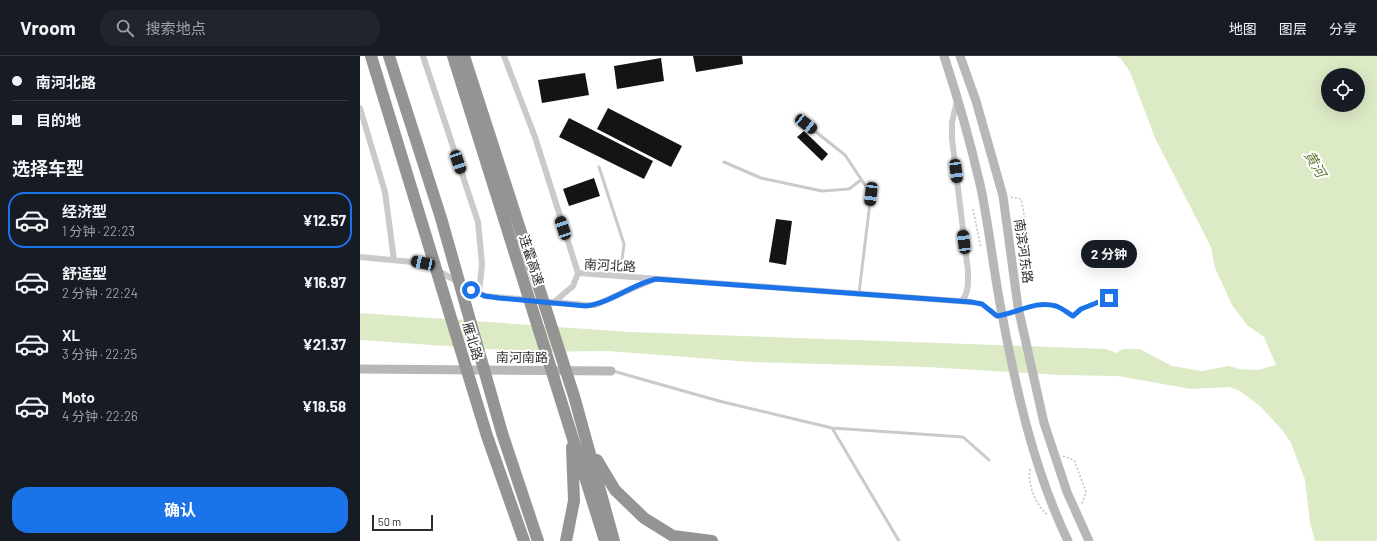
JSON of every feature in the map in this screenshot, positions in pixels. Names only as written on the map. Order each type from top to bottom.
[{"type":"highway","name":"雁北路","points":[[371,56],[424,224],[486,436],[524,541]]},
{"type":"highway","name":"雁北路","points":[[390,56],[441,218],[502,433],[538,541]]},
{"type":"highway","name":"连霍高速","points":[[453,56],[561,396],[605,541]]},
{"type":"highway","name":"连霍高速","points":[[464,56],[574,396],[614,541]]},
{"type":"highway","points":[[566,541],[574,501],[571,428]]},
{"type":"highway","points":[[589,446],[615,490],[644,518],[673,536],[712,541]]},
{"type":"main road","points":[[944,56],[957,97],[980,185],[1001,310],[1026,427],[1040,475],[1068,541]]},
{"type":"main road","name":"南滨河东路","points":[[960,56],[976,101],[1003,196],[1018,307],[1044,423],[1052,451],[1077,515],[1089,541]]},
{"type":"main road","name":"南河南路","points":[[360,369],[611,371]]},
{"type":"street","points":[[423,56],[478,222],[482,264],[479,294]]},
{"type":"street","points":[[504,56],[535,137],[578,273]]},
{"type":"street","points":[[957,97],[952,122],[952,139],[968,271],[968,290],[966,297],[962,302]]},
{"type":"street","points":[[360,108],[386,192],[394,260]]},
{"type":"street","name":"南河北路","points":[[360,257],[415,261],[430,265],[479,294],[499,298],[553,303],[595,305],[637,285],[656,279]]},
{"type":"street","name":"南河北路","points":[[553,303],[573,286],[578,273],[971,302]]},
{"type":"lane","points":[[806,124],[845,155],[871,194],[859,293]]},
{"type":"lane","points":[[724,162],[761,178],[822,191],[849,189],[862,180]]},
{"type":"lane","points":[[599,167],[624,244],[620,276]]},
{"type":"lane","points":[[971,302],[982,304],[997,316],[1015,313],[1037,304],[1058,306],[1073,316],[1081,309],[1100,301],[1119,296]]},
{"type":"lane","points":[[611,371],[719,401],[832,428],[963,437],[989,460]]},
{"type":"lane","points":[[832,428],[899,541]]},
{"type":"path","points":[[1021,199],[1023,217],[1029,240]]},
{"type":"path","points":[[974,209],[981,248]]},
{"type":"path","points":[[1052,451],[1074,460],[1086,492],[1077,515]]},
{"type":"water","name":"黄河","points":[[1116,56],[1377,56],[1377,541],[1315,541],[1310,522],[1305,480],[1291,443],[1283,431],[1260,406],[1240,391],[1229,387],[1191,389],[1118,376],[1060,375],[927,367],[750,362],[608,351],[530,352],[360,340],[360,313],[629,332],[1106,349],[1116,353],[1123,349],[1140,349],[1172,366],[1202,371],[1229,366],[1239,369],[1258,370],[1276,365],[1264,337],[1247,325],[1232,305],[1215,268],[1211,247],[1155,138],[1130,72],[1121,59]]},
{"type":"building","points":[[693,56],[742,56],[743,64],[696,72]]},
{"type":"building","points":[[661,58],[664,81],[617,89],[614,66]]},
{"type":"building","points":[[585,73],[589,95],[542,103],[538,80]]},
{"type":"building","points":[[608,108],[682,146],[671,167],[597,129]]},
{"type":"building","points":[[569,118],[653,161],[644,179],[559,137]]},
{"type":"building","points":[[804,131],[828,154],[822,161],[797,137]]},
{"type":"building","points":[[594,178],[600,196],[569,206],[563,189]]},
{"type":"building","points":[[776,219],[792,221],[786,265],[769,262]]},
{"type":"route","points":[[471,290],[485,296],[499,298],[586,306],[595,305],[637,285],[656,279],[971,302],[982,304],[997,316],[1015,313],[1037,304],[1058,306],[1073,316],[1081,309],[1109,298]]}]
